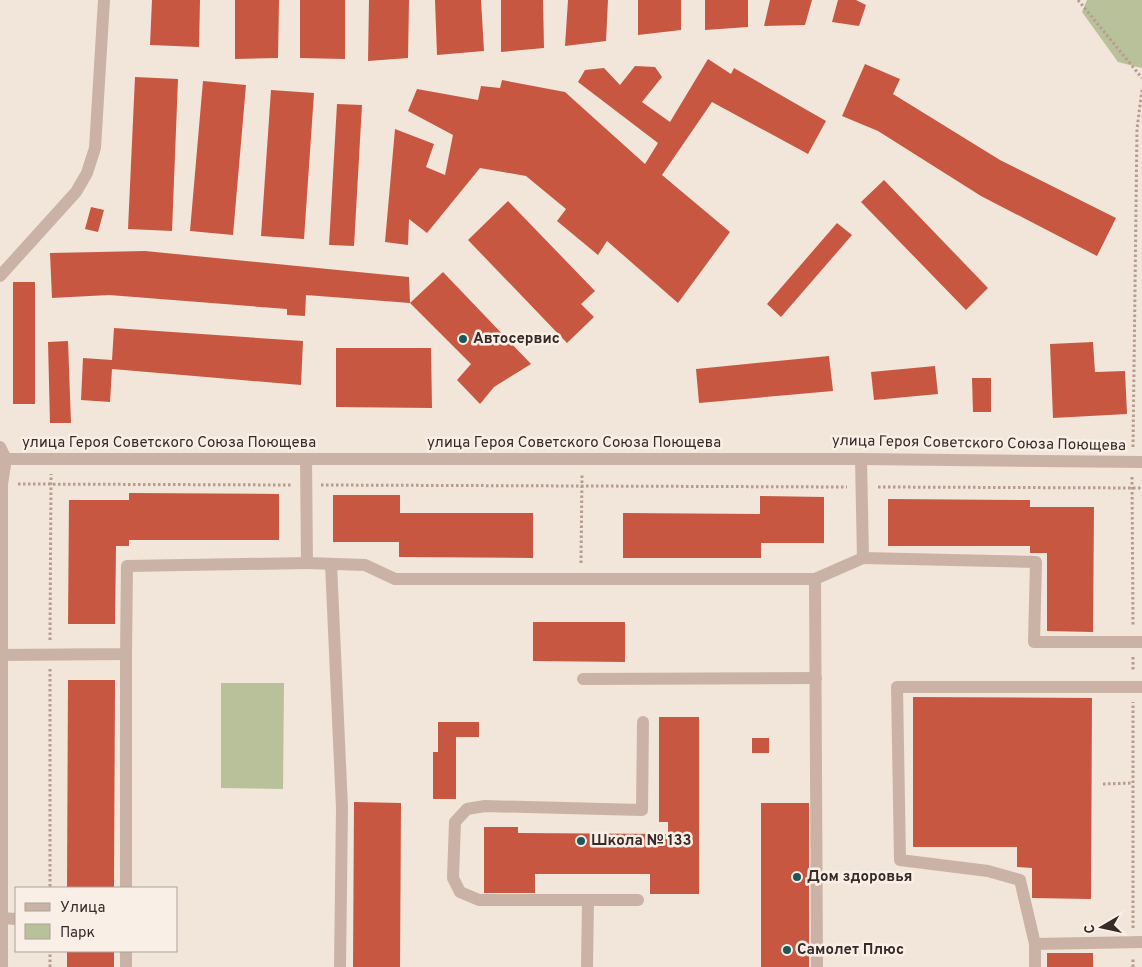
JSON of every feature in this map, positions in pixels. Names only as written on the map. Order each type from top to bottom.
[{"type":"street","points":[[0,276],[76,192],[87,173],[95,148],[104,0]]},
{"type":"street","name":"улица Героя Советского Союза Поющева","points":[[0,447],[3,459],[862,459],[1142,462]]},
{"type":"street","points":[[2,967],[1,567],[3,459]]},
{"type":"street","points":[[306,459],[307,563]]},
{"type":"street","points":[[862,459],[863,558]]},
{"type":"street","points":[[126,887],[127,566],[307,563],[365,565],[395,579],[816,579],[863,558],[1036,562],[1034,642],[1137,642]]},
{"type":"street","points":[[331,564],[342,808],[340,967]]},
{"type":"street","points":[[816,579],[817,967]]},
{"type":"street","points":[[2,655],[126,654]]},
{"type":"street","points":[[583,679],[816,678]]},
{"type":"street","points":[[1035,967],[1035,944],[1020,880],[988,871],[900,860],[897,688],[1138,687]]},
{"type":"street","points":[[638,900],[479,900],[460,892],[453,878],[455,822],[467,809],[486,806],[642,810],[644,722]]},
{"type":"street","points":[[587,967],[588,900]]},
{"type":"street","points":[[2,918],[15,918]]},
{"type":"street","points":[[1035,944],[1137,942]]},
{"type":"street","points":[[126,952],[126,967]]},
{"type":"path","points":[[1078,0],[1142,78]]},
{"type":"path","points":[[1132,447],[1137,129],[1142,90]]},
{"type":"path","points":[[50,887],[51,459]]},
{"type":"path","points":[[581,579],[582,459]]},
{"type":"path","points":[[1132,474],[1138,687],[1133,783],[1137,942],[1133,967]]},
{"type":"path","points":[[2,484],[1142,488]]},
{"type":"path","points":[[1103,784],[1133,783]]},
{"type":"path","points":[[50,952],[50,967]]},
{"type":"green space","points":[[1087,0],[1142,0],[1142,68],[1118,62],[1082,12]]},
{"type":"green space","points":[[221,683],[284,683],[283,789],[221,788]]},
{"type":"building","points":[[152,0],[200,0],[199,47],[150,45]]},
{"type":"building","points":[[235,0],[279,0],[278,58],[235,59]]},
{"type":"building","points":[[300,0],[345,0],[345,59],[300,58]]},
{"type":"building","points":[[369,0],[409,0],[408,58],[368,61]]},
{"type":"building","points":[[435,0],[481,0],[484,51],[437,55]]},
{"type":"building","points":[[501,0],[543,0],[544,48],[501,52]]},
{"type":"building","points":[[568,0],[608,0],[606,41],[565,46]]},
{"type":"building","points":[[638,0],[681,0],[681,30],[638,35]]},
{"type":"building","points":[[705,0],[748,0],[748,27],[705,30]]},
{"type":"building","points":[[770,0],[812,0],[805,25],[764,26]]},
{"type":"building","points":[[838,0],[856,0],[866,5],[859,26],[832,22]]},
{"type":"building","points":[[708,59],[731,74],[734,68],[826,121],[808,154],[712,102],[662,175],[730,232],[678,303],[607,241],[598,255],[557,221],[566,209],[526,176],[480,168],[427,233],[409,219],[408,245],[385,242],[395,129],[434,144],[426,167],[445,175],[453,135],[408,111],[417,89],[478,100],[481,86],[500,88],[502,80],[565,92],[645,164],[658,143],[578,82],[585,70],[604,68],[620,85],[635,66],[655,67],[662,77],[642,102],[670,122]]},
{"type":"building","points":[[865,64],[900,79],[893,94],[1000,160],[1116,218],[1097,256],[981,196],[878,131],[842,116]]},
{"type":"building","points":[[135,77],[178,79],[172,231],[128,229]]},
{"type":"building","points":[[203,81],[246,85],[233,235],[190,231]]},
{"type":"building","points":[[271,90],[314,93],[304,239],[261,236]]},
{"type":"building","points":[[337,104],[362,105],[354,246],[329,245]]},
{"type":"building","points":[[884,180],[988,288],[966,310],[861,202]]},
{"type":"building","points":[[508,201],[595,291],[581,304],[594,317],[567,343],[468,240]]},
{"type":"building","points":[[91,207],[104,210],[98,232],[85,229]]},
{"type":"building","points":[[837,223],[852,235],[781,317],[767,304]]},
{"type":"building","points":[[145,251],[409,277],[410,303],[306,295],[305,316],[287,315],[287,309],[109,295],[52,298],[50,253]]},
{"type":"building","points":[[443,272],[531,364],[494,387],[480,404],[457,380],[471,364],[410,303]]},
{"type":"building","points":[[13,282],[35,282],[35,404],[13,404]]},
{"type":"building","points":[[114,328],[303,341],[301,385],[112,369],[110,402],[81,400],[83,358],[112,360]]},
{"type":"building","points":[[68,341],[71,423],[50,423],[48,342]]},
{"type":"building","points":[[1093,342],[1095,372],[1125,371],[1127,414],[1053,418],[1050,344]]},
{"type":"building","points":[[336,348],[431,348],[432,408],[336,407]]},
{"type":"building","points":[[829,356],[833,391],[699,403],[696,369]]},
{"type":"building","points":[[935,366],[938,394],[874,400],[871,372]]},
{"type":"building","points":[[972,378],[991,378],[991,412],[973,412]]},
{"type":"building","points":[[129,493],[279,494],[279,540],[129,540],[129,546],[116,546],[115,624],[68,624],[69,500],[129,500]]},
{"type":"building","points":[[333,495],[400,495],[400,513],[533,513],[533,558],[399,557],[399,542],[333,542]]},
{"type":"building","points":[[760,496],[824,497],[824,543],[761,543],[761,558],[623,558],[623,513],[760,514]]},
{"type":"building","points":[[888,499],[1030,500],[1030,507],[1094,507],[1093,632],[1047,631],[1047,553],[1030,553],[1030,546],[888,546]]},
{"type":"building","points":[[533,622],[625,622],[625,662],[533,661]]},
{"type":"building","points":[[68,680],[115,680],[114,887],[67,887]]},
{"type":"building","points":[[913,697],[1092,698],[1091,899],[1032,898],[1032,868],[1017,867],[1017,847],[913,847]]},
{"type":"building","points":[[659,717],[699,717],[699,894],[650,894],[650,874],[535,874],[535,893],[484,893],[484,827],[518,827],[518,833],[668,834],[668,822],[659,822]]},
{"type":"building","points":[[438,722],[479,722],[479,737],[456,737],[456,799],[433,799],[433,752],[438,752]]},
{"type":"building","points":[[752,738],[769,738],[769,753],[752,753]]},
{"type":"building","points":[[354,802],[401,803],[400,967],[353,967]]},
{"type":"building","points":[[761,803],[809,803],[809,967],[761,967]]},
{"type":"building","points":[[67,952],[114,952],[114,967],[67,967]]},
{"type":"building","points":[[1047,953],[1093,953],[1093,967],[1047,967]]},
{"type":"place","name":"Автосервис","points":[[463,339]]},
{"type":"place","name":"Школа № 133","points":[[581,841]]},
{"type":"place","name":"Дом здоровья","points":[[797,877]]},
{"type":"place","name":"Самолет Плюс","points":[[787,950]]}]
